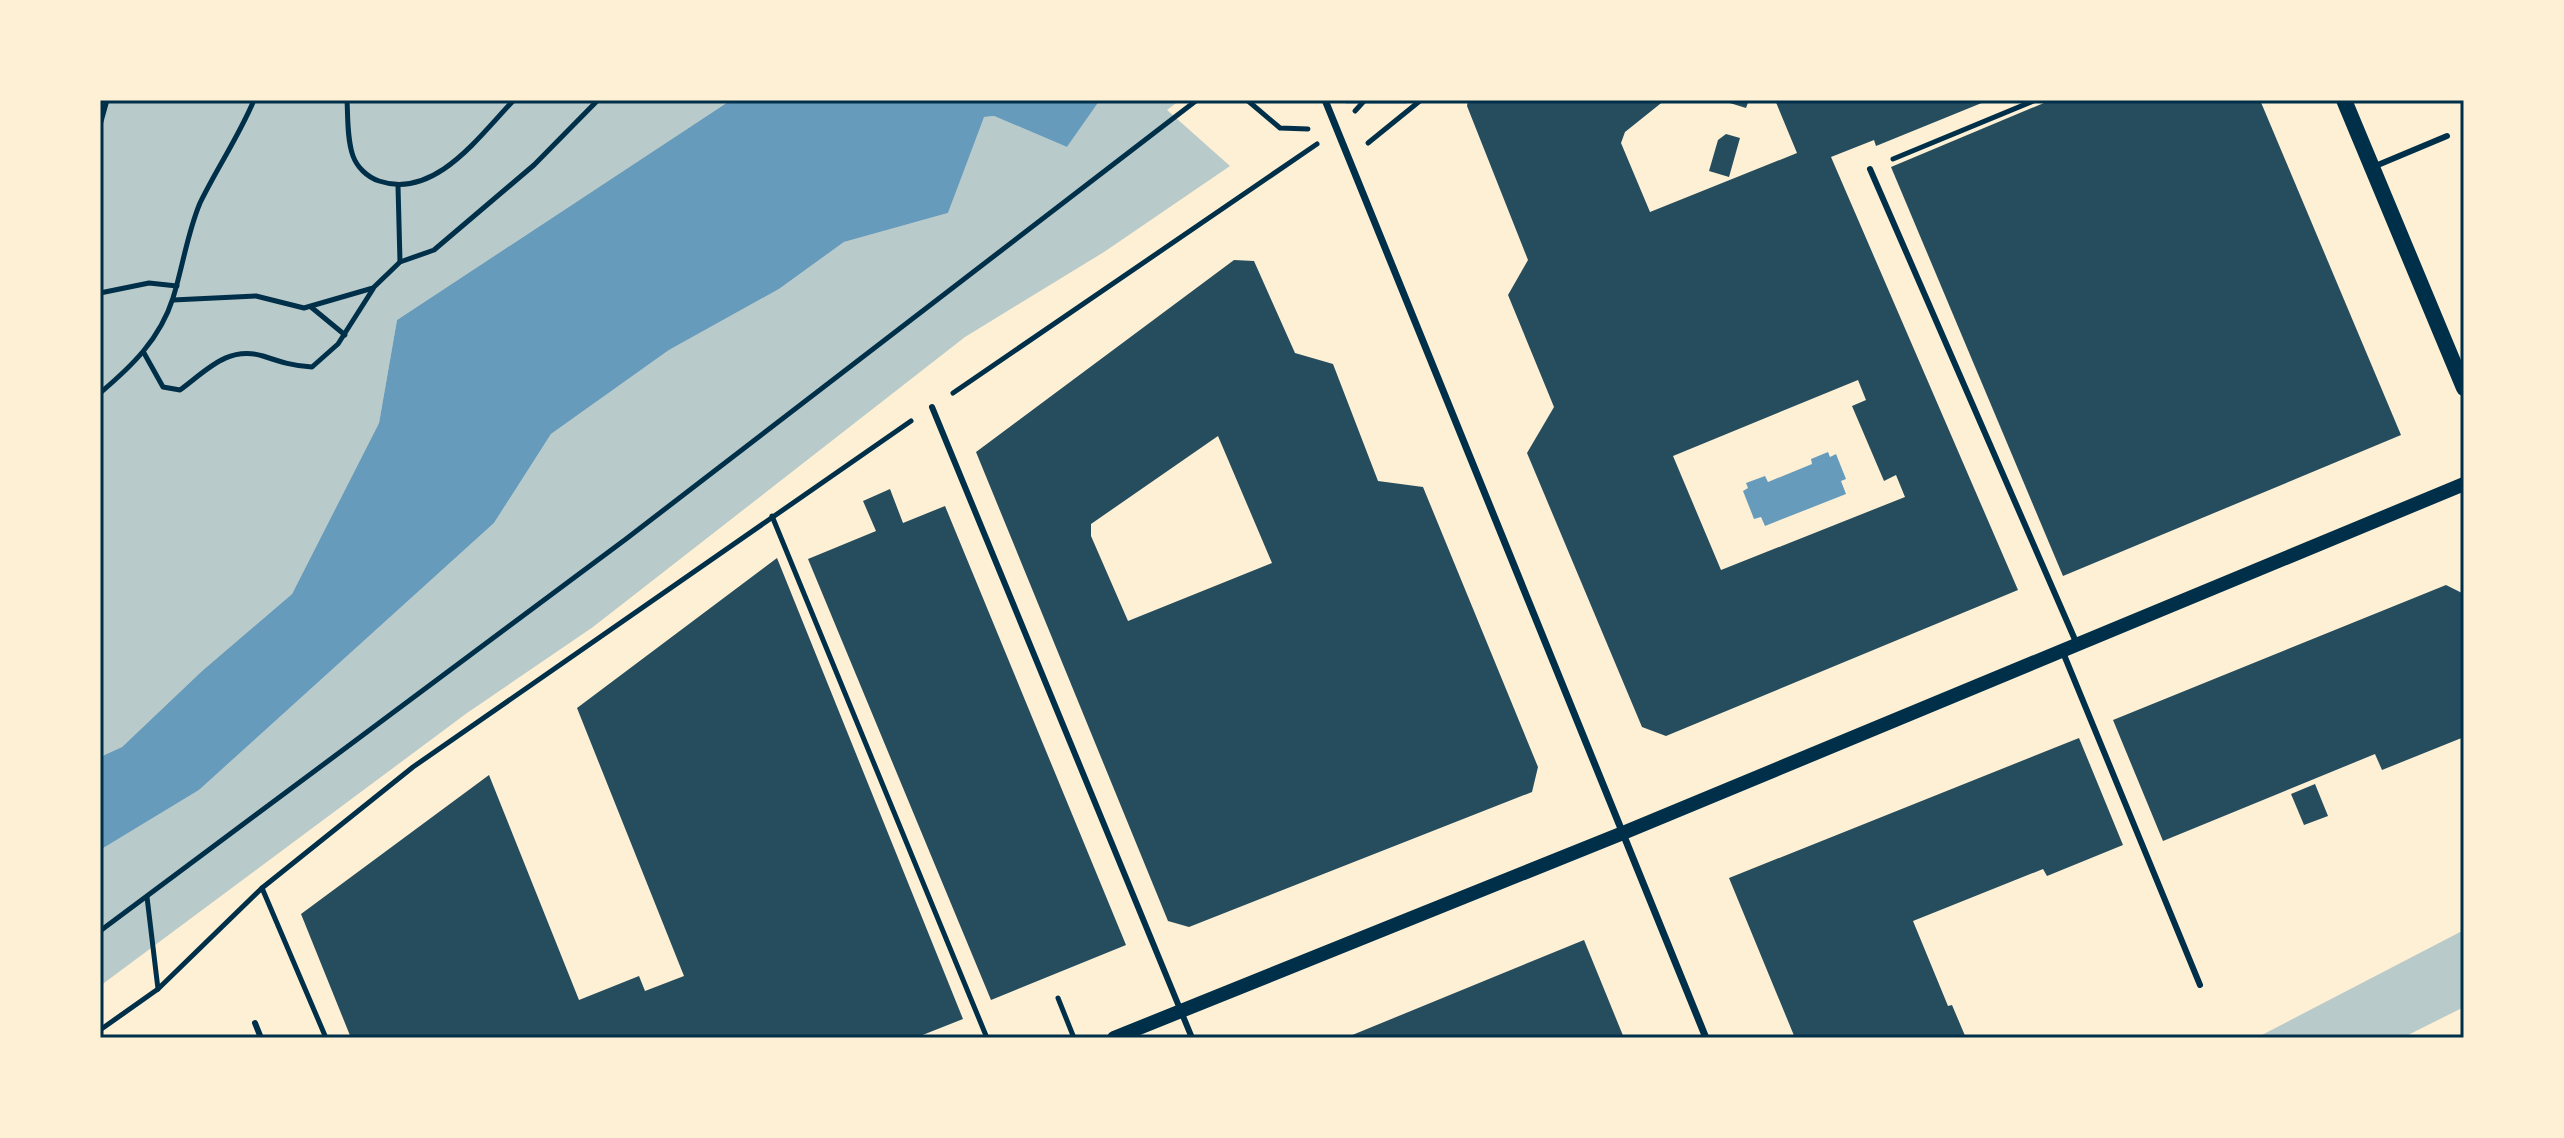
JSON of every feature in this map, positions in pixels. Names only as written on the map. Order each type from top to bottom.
[{"type":"main road","points":[[2344,100],[2464,388]]},
{"type":"street","points":[[1326,102],[1706,1038]]},
{"type":"street","points":[[1114,1038],[1623,833],[2464,484]]},
{"type":"lane","points":[[2372,167],[2447,136]]},
{"type":"lane","points":[[1870,169],[2069,648],[2200,985]]},
{"type":"lane","points":[[932,407],[1192,1038]]},
{"type":"lane","points":[[255,1023],[261,1038]]},
{"type":"path","points":[[100,125],[107,100]]},
{"type":"path","points":[[100,393],[144,353],[158,334],[173,300],[188,233],[254,100]]},
{"type":"path","points":[[347,100],[352,154],[359,167],[373,179],[398,186],[430,178],[447,166],[514,100]]},
{"type":"path","points":[[144,353],[163,387],[180,390],[212,364],[242,352],[285,366],[312,367],[345,335],[373,288],[400,262],[434,250],[534,165],[598,100]]},
{"type":"path","points":[[100,931],[639,529],[1197,100]]},
{"type":"path","points":[[1247,100],[1280,128]]},
{"type":"path","points":[[1349,158],[1421,100]]},
{"type":"path","points":[[1870,169],[2036,100]]},
{"type":"path","points":[[100,1030],[158,989],[262,888],[413,767],[772,516],[1337,130]]},
{"type":"path","points":[[398,186],[400,262]]},
{"type":"path","points":[[100,293],[149,283],[177,286]]},
{"type":"path","points":[[173,300],[256,296],[275,298],[291,307],[310,307],[373,288]]},
{"type":"path","points":[[310,307],[345,335]]},
{"type":"path","points":[[772,516],[987,1038]]},
{"type":"path","points":[[262,888],[326,1038]]},
{"type":"path","points":[[147,896],[158,989]]},
{"type":"path","points":[[1058,998],[1074,1038]]},
{"type":"shaded area","points":[[100,100],[731,100],[397,320],[379,423],[292,594],[202,671],[122,747],[100,757]]},
{"type":"shaded area","points":[[1100,100],[1180,100],[1167,110],[1230,166],[1104,252],[965,337],[593,627],[467,713],[100,986],[100,850],[199,790],[494,523],[551,434],[669,350],[779,289],[844,242],[948,213],[983,117],[994,116],[1067,147]]},
{"type":"shaded area","points":[[1344,100],[1412,100],[1406,104],[1346,104]]},
{"type":"shaded area","points":[[2464,930],[2464,1007],[2402,1038],[2256,1038]]},
{"type":"water","points":[[731,100],[1100,100],[1067,147],[994,116],[984,117],[948,213],[844,242],[779,289],[669,350],[551,434],[494,523],[199,790],[100,850],[100,757],[122,747],[202,671],[292,594],[379,423],[397,320]]},
{"type":"water","points":[[1828,452],[1830,457],[1836,454],[1846,479],[1841,481],[1846,494],[1765,526],[1761,517],[1754,519],[1743,491],[1748,488],[1746,483],[1765,476],[1768,482],[1812,464],[1811,459]]},
{"type":"building","points":[[1468,100],[1665,100],[1625,132],[1621,143],[1650,212],[1797,153],[1775,100],[1989,100],[1876,146],[1874,140],[1831,157],[2018,590],[1666,736],[1642,727],[1527,453],[1554,407],[1508,295],[1528,260],[1467,106]],"holes":[[[1858,380],[1866,400],[1852,406],[1884,481],[1896,475],[1905,497],[1721,570],[1673,456]]]},
{"type":"building","points":[[1720,100],[1749,100],[1746,108]]},
{"type":"building","points":[[2051,100],[2260,100],[2401,435],[2063,576],[1891,167]]},
{"type":"building","points":[[1726,134],[1740,138],[1729,177],[1709,171],[1718,140]]},
{"type":"building","points":[[1234,260],[1254,261],[1295,353],[1333,364],[1378,481],[1423,487],[1538,767],[1532,792],[1189,927],[1168,921],[976,452]],"holes":[[[1218,436],[1272,563],[1128,621],[1091,536],[1091,524]]]},
{"type":"building","points":[[890,489],[903,523],[945,506],[1126,945],[991,1000],[808,559],[876,531],[863,501]]},
{"type":"building","points":[[777,558],[963,1019],[915,1038],[351,1038],[301,914],[489,775],[579,1000],[639,976],[645,991],[684,976],[577,708]]},
{"type":"building","points":[[2446,585],[2464,594],[2464,737],[2382,770],[2375,754],[2163,841],[2113,720]]},
{"type":"building","points":[[2079,738],[2123,845],[2047,876],[2043,869],[1913,921],[1948,1006],[1952,1005],[1966,1038],[1795,1038],[1729,878]]},
{"type":"building","points":[[2315,784],[2328,816],[2304,825],[2291,794]]},
{"type":"building","points":[[1584,940],[1624,1038],[1345,1038]]}]
